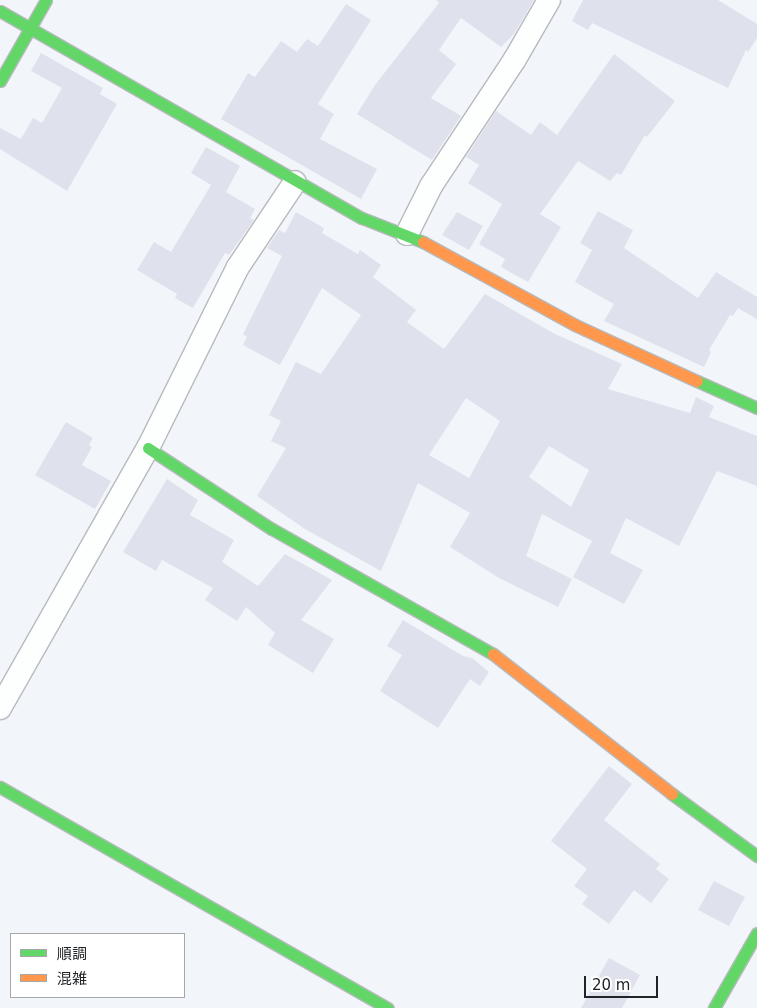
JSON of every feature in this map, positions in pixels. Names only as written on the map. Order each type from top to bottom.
[{"type":"street","points":[[0,81],[46,0]]},
{"type":"street","points":[[407,234],[431,186],[515,59],[549,0]]},
{"type":"street","points":[[0,11],[295,182],[362,218],[407,234],[574,325],[757,408]]},
{"type":"street","points":[[0,708],[148,448],[238,268],[295,182]]},
{"type":"street","points":[[148,448],[272,529],[481,645],[642,771],[757,856]]},
{"type":"street","points":[[0,787],[387,1008]]},
{"type":"street","points":[[714,1008],[757,933]]},
{"type":"building","points":[[436,0],[534,0],[514,34],[501,47],[461,18],[439,50],[456,64],[431,98],[461,116],[432,160],[357,114],[375,85],[439,3]]},
{"type":"building","points":[[583,0],[718,0],[757,24],[757,38],[748,52],[746,50],[728,88],[592,23],[588,30],[572,21]]},
{"type":"building","points":[[346,4],[371,20],[318,104],[334,114],[320,139],[377,169],[361,199],[221,119],[248,73],[255,77],[281,41],[297,52],[307,39],[318,46]]},
{"type":"building","points":[[41,53],[103,88],[100,94],[117,104],[67,191],[0,149],[0,128],[21,139],[33,118],[42,123],[62,88],[31,71]]},
{"type":"building","points":[[614,54],[675,101],[647,137],[645,135],[621,175],[617,173],[610,181],[578,161],[540,214],[561,227],[528,282],[501,267],[505,259],[479,244],[502,204],[468,183],[479,165],[466,157],[496,111],[531,135],[540,122],[557,135]]},
{"type":"building","points":[[206,147],[240,166],[226,192],[255,209],[250,218],[254,220],[229,255],[225,253],[193,308],[175,298],[177,294],[137,270],[154,242],[171,252],[211,185],[191,173]]},
{"type":"building","points":[[598,211],[633,230],[624,248],[698,298],[716,272],[757,297],[757,319],[738,308],[733,316],[730,315],[709,350],[711,352],[704,367],[604,321],[614,304],[575,282],[592,250],[580,243]]},
{"type":"building","points":[[296,212],[324,228],[322,233],[358,254],[360,250],[381,265],[373,277],[416,310],[407,322],[444,349],[485,294],[555,334],[622,364],[608,389],[690,413],[696,397],[714,406],[709,417],[757,436],[757,486],[717,471],[679,546],[626,518],[610,553],[643,570],[624,604],[573,577],[592,541],[542,514],[526,556],[572,579],[558,607],[499,578],[450,547],[470,513],[418,483],[381,571],[305,529],[257,496],[286,448],[271,441],[281,421],[269,415],[296,362],[321,374],[361,315],[322,288],[280,365],[243,345],[247,337],[243,334],[282,256],[267,248],[279,230],[285,233]],"holes":[[[466,398],[500,421],[469,478],[429,455]],[[549,446],[589,470],[571,507],[529,477]]]},
{"type":"building","points":[[457,212],[483,226],[469,250],[442,235]]},
{"type":"building","points":[[66,422],[93,438],[89,445],[92,447],[82,465],[111,481],[95,509],[35,475]]},
{"type":"building","points":[[167,479],[198,500],[190,515],[234,540],[222,562],[258,586],[285,554],[332,580],[301,620],[334,639],[313,673],[268,645],[275,633],[246,607],[237,621],[205,600],[213,588],[162,560],[156,571],[123,552]]},
{"type":"building","points":[[403,620],[463,656],[472,658],[489,672],[480,686],[470,679],[438,728],[380,691],[402,655],[387,646]]},
{"type":"building","points":[[609,766],[632,784],[604,820],[660,864],[656,869],[669,879],[651,903],[634,890],[609,924],[582,904],[588,896],[574,886],[587,869],[551,841]]},
{"type":"building","points":[[714,881],[745,897],[729,926],[698,910]]},
{"type":"building","points":[[609,958],[640,975],[622,1008],[581,1008]]},
{"type":"traffic: fast","points":[[0,81],[46,0]]},
{"type":"traffic: fast","points":[[0,11],[362,218],[423,242]]},
{"type":"traffic: fast","points":[[697,381],[757,408]]},
{"type":"traffic: fast","points":[[148,448],[272,529],[493,654]]},
{"type":"traffic: fast","points":[[0,787],[387,1008]]},
{"type":"traffic: fast","points":[[672,794],[757,856]]},
{"type":"traffic: fast","points":[[714,1008],[757,933]]},
{"type":"traffic: slow","points":[[423,242],[575,325],[697,381]]},
{"type":"traffic: slow","points":[[493,654],[672,794]]}]
